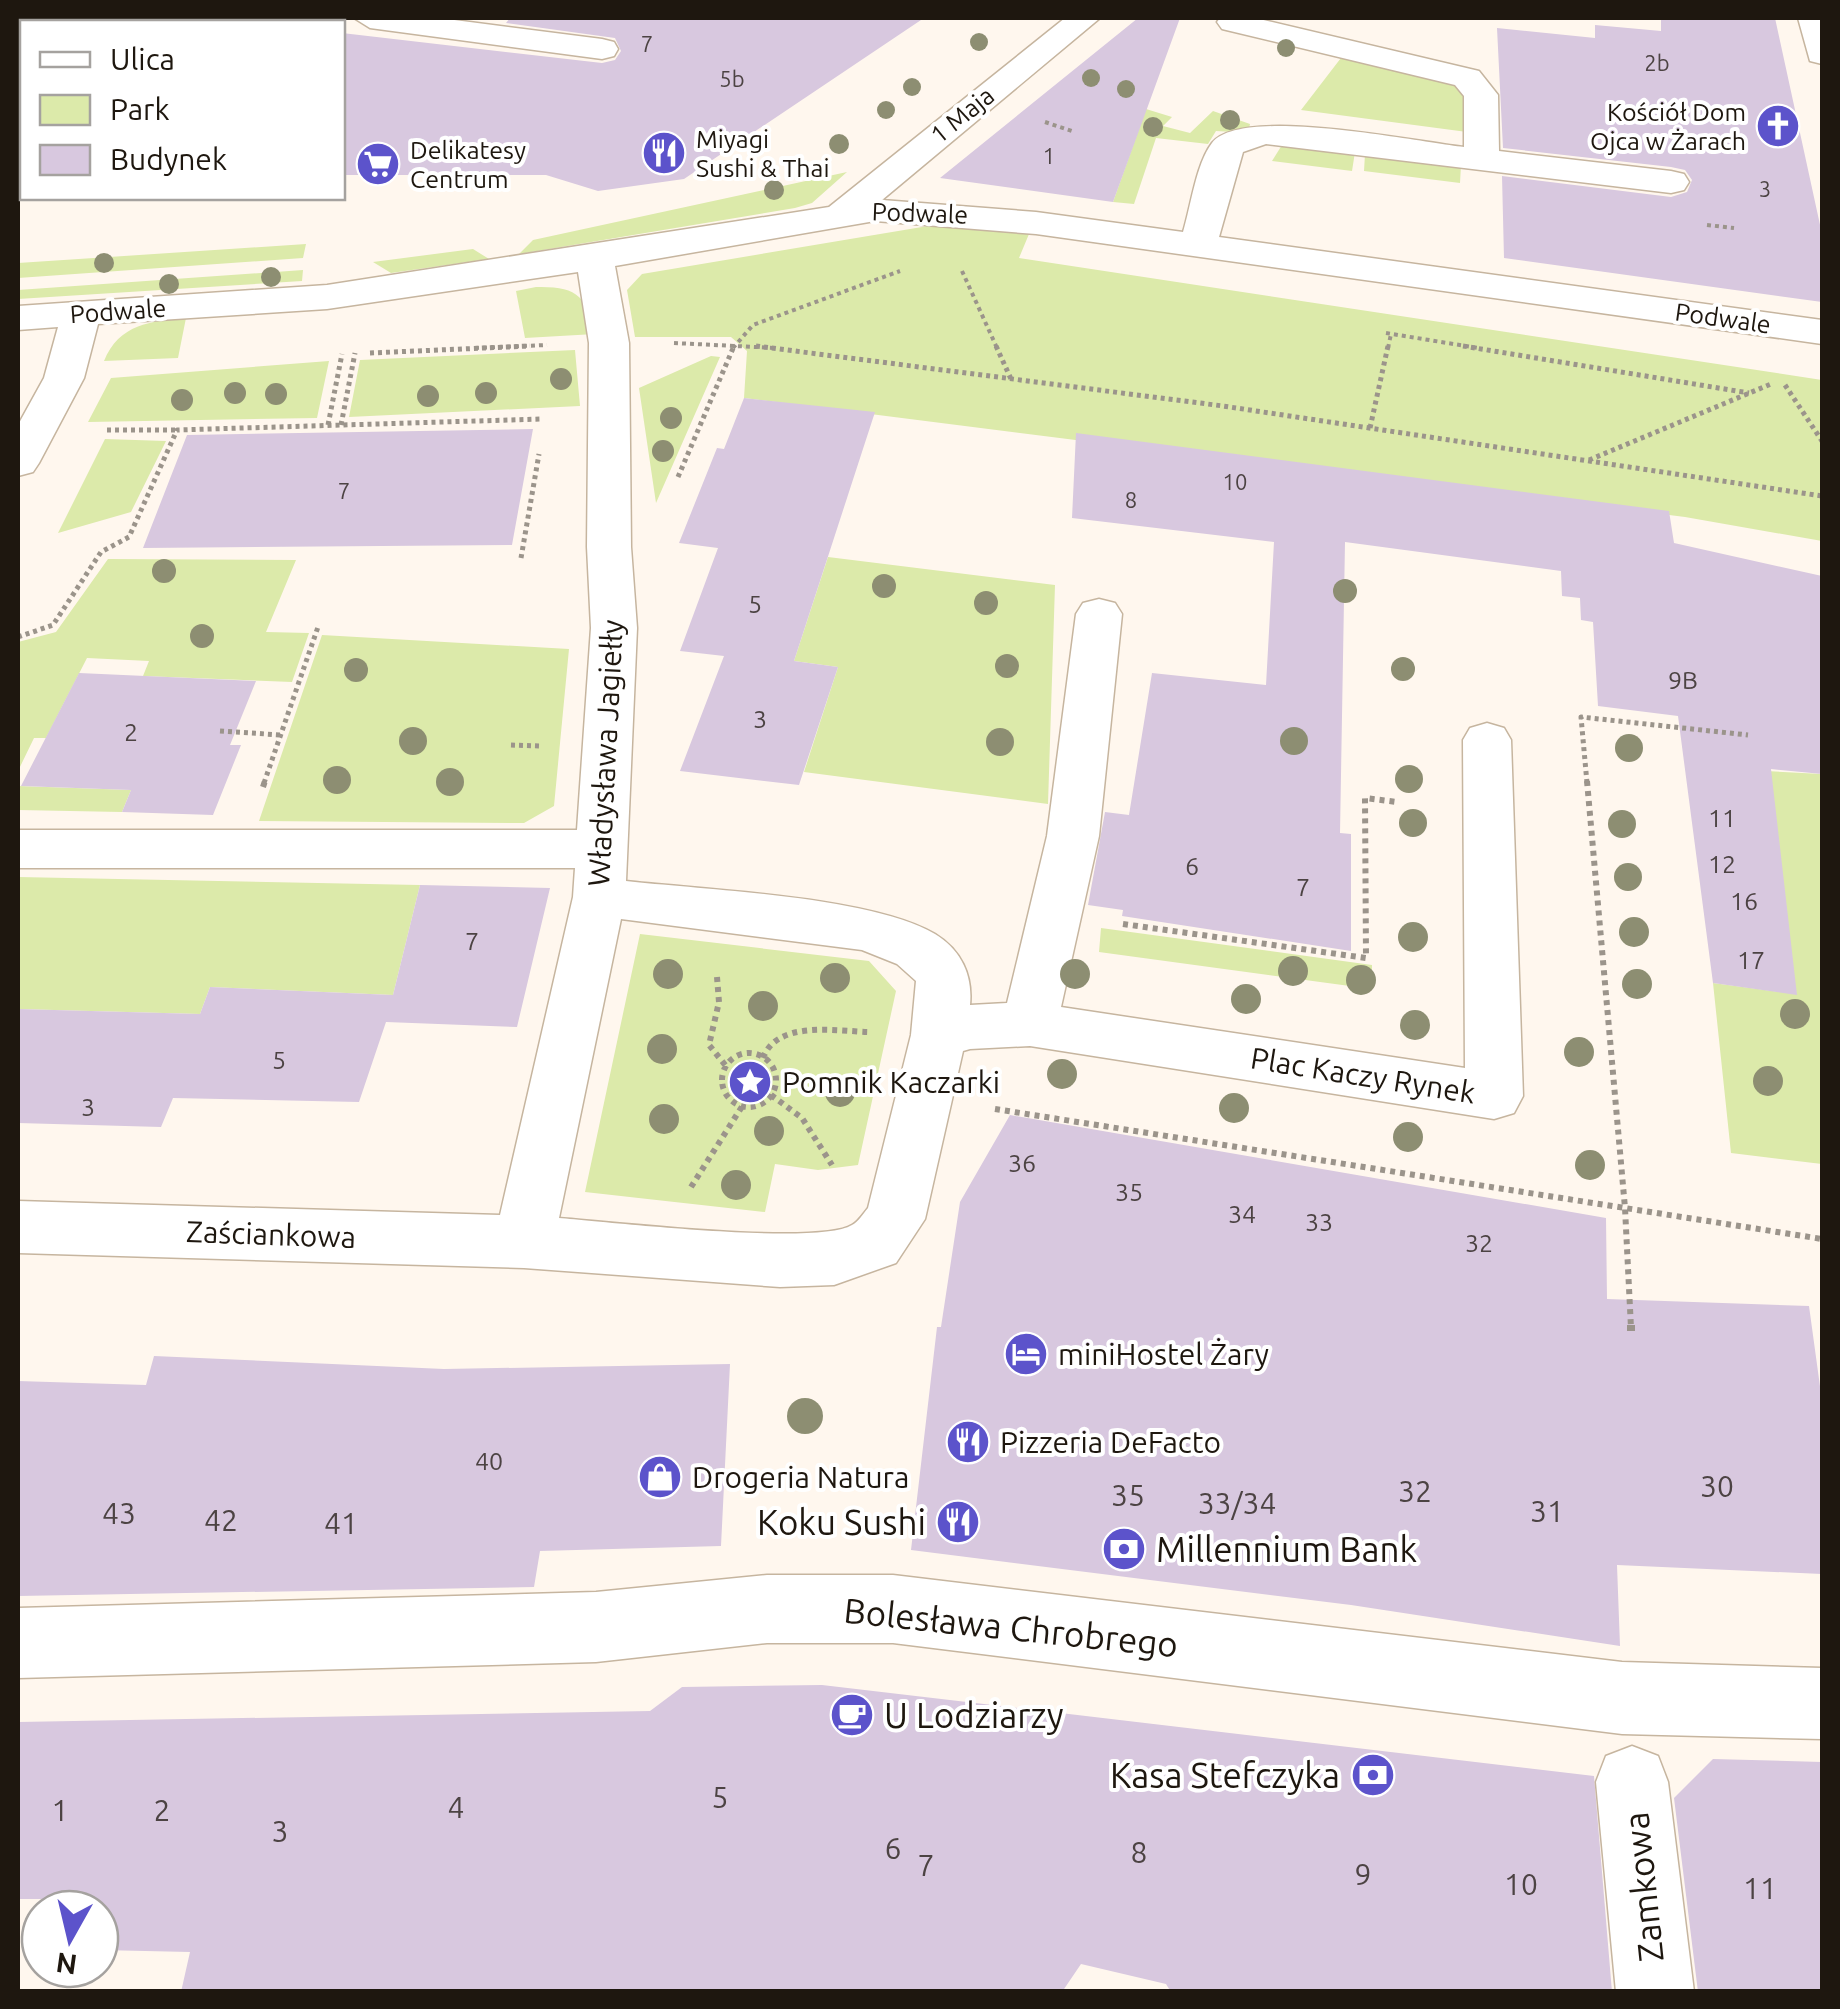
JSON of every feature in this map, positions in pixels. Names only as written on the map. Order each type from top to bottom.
[{"type":"street","points":[[370,18],[602,49]]},
{"type":"street","name":"1 Maja","points":[[842,214],[1084,18]]},
{"type":"street","points":[[1814,18],[1822,54]]},
{"type":"street","points":[[1255,22],[1467,78],[1480,95],[1482,160]]},
{"type":"street","points":[[1198,245],[1227,147],[1243,138],[1266,134],[1671,182]]},
{"type":"street","name":"Podwale","points":[[18,318],[327,297],[595,258],[842,214],[906,209],[974,214],[1822,332]]},
{"type":"street","name":"Władysława Jagiełły","points":[[524,1242],[601,873],[614,628],[609,343],[595,258]]},
{"type":"street","points":[[18,463],[64,378],[81,314]]},
{"type":"street","points":[[1030,1024],[1073,836],[1099,614]]},
{"type":"street","name":"Plac Kaczy Rynek","points":[[939,1035],[970,1027],[1030,1024],[1494,1096],[1487,740]]},
{"type":"street","points":[[18,850],[601,873],[867,930],[902,942],[940,970],[946,986],[939,1035],[895,1219],[875,1244],[834,1258],[780,1260],[524,1242]]},
{"type":"street","name":"Zaściankowa","points":[[18,1227],[524,1242]]},
{"type":"street","name":"Bolesława Chrobrego","points":[[18,1643],[610,1626],[767,1609],[893,1609],[1622,1698],[1822,1704]]},
{"type":"street","name":"Zamkowa","points":[[1632,1782],[1655,1992]]},
{"type":"path","points":[[958,262],[1011,379]]},
{"type":"path","points":[[677,481],[734,344],[754,326],[917,265]]},
{"type":"path","points":[[964,274],[983,277]]},
{"type":"path","points":[[1371,331],[1750,393]]},
{"type":"path","points":[[1370,428],[1391,334]]},
{"type":"path","points":[[328,425],[342,354],[609,343],[734,344],[1370,428],[1822,496]]},
{"type":"path","points":[[342,425],[355,353]]},
{"type":"path","points":[[1588,461],[1782,380],[1822,441]]},
{"type":"path","points":[[110,430],[545,418],[522,558]]},
{"type":"path","points":[[18,636],[53,624],[101,552],[129,537],[177,430]]},
{"type":"path","points":[[262,790],[318,628]]},
{"type":"path","points":[[1631,1334],[1625,1208],[1582,716],[1748,735]]},
{"type":"path","points":[[220,731],[281,735]]},
{"type":"path","points":[[716,969],[720,991],[709,1046],[726,1066]]},
{"type":"path","points":[[763,1058],[766,1050],[798,1030],[883,1034]]},
{"type":"path","points":[[763,1058],[743,1058],[726,1066],[720,1074],[721,1089],[726,1097],[742,1105],[771,1095]]},
{"type":"path","points":[[763,1058],[778,1076],[771,1095]]},
{"type":"path","points":[[771,1095],[802,1118],[820,1141],[834,1178]]},
{"type":"path","points":[[688,1196],[695,1173],[733,1129],[742,1105]]},
{"type":"path","points":[[989,1112],[999,1107],[1822,1239]]},
{"type":"green space","points":[[1344,54],[1449,79],[1468,90],[1467,132],[1301,110]]},
{"type":"green space","points":[[1146,109],[1172,117],[1163,126],[1190,133],[1213,111],[1250,124],[1248,133],[1216,131],[1208,144],[1156,138],[1134,204],[1113,202]]},
{"type":"green space","points":[[1282,145],[1355,152],[1352,171],[1272,161]]},
{"type":"green space","points":[[1365,154],[1461,165],[1460,183],[1364,171]]},
{"type":"green space","points":[[847,172],[812,203],[795,208],[519,254],[533,240]]},
{"type":"green space","points":[[928,226],[1029,234],[1019,258],[1822,380],[1822,541],[1685,517],[744,398],[747,351],[731,337],[635,337],[627,290],[642,274]]},
{"type":"green space","points":[[306,244],[303,258],[18,278],[18,263]]},
{"type":"green space","points":[[473,249],[489,259],[391,273],[373,262]]},
{"type":"green space","points":[[303,270],[302,281],[18,299],[18,290]]},
{"type":"green space","points":[[536,287],[571,291],[578,296],[588,310],[595,334],[525,338],[516,291]]},
{"type":"green space","points":[[186,318],[178,358],[104,361],[127,332],[149,323]]},
{"type":"green space","points":[[575,350],[580,406],[349,417],[360,360]]},
{"type":"green space","points":[[711,356],[720,357],[656,503],[639,388]]},
{"type":"green space","points":[[329,361],[317,418],[88,422],[111,378]]},
{"type":"green space","points":[[105,439],[166,441],[131,512],[58,533]]},
{"type":"green space","points":[[828,557],[1055,585],[1048,804],[804,772],[838,667],[794,661]]},
{"type":"green space","points":[[108,559],[296,560],[266,632],[309,633],[292,682],[143,676],[149,661],[87,658],[46,738],[34,738],[18,771],[18,642],[56,632]]},
{"type":"green space","points":[[322,635],[569,649],[554,806],[524,823],[259,821]]},
{"type":"green space","points":[[1766,771],[1822,774],[1822,1164],[1731,1153],[1713,983],[1796,994]]},
{"type":"green space","points":[[18,786],[131,790],[122,812],[18,810]]},
{"type":"green space","points":[[18,877],[420,885],[393,995],[210,987],[200,1014],[18,1009]]},
{"type":"green space","points":[[1101,928],[1372,965],[1372,989],[1099,952]]},
{"type":"green space","points":[[640,934],[869,961],[896,991],[858,1165],[818,1170],[775,1164],[765,1212],[585,1192]]},
{"type":"building","points":[[510,18],[924,18],[684,179],[598,191],[546,175],[345,175],[345,33],[602,63],[615,60],[621,51],[615,38],[506,23]]},
{"type":"building","points":[[1138,18],[1180,18],[1113,202],[940,178]]},
{"type":"building","points":[[1661,18],[1775,18],[1822,234],[1822,302],[1504,258],[1502,176],[1671,197],[1687,192],[1692,180],[1685,170],[1671,167],[1503,148],[1497,28],[1595,38],[1595,25],[1661,31]]},
{"type":"building","points":[[744,398],[875,412],[794,661],[838,667],[799,785],[680,771],[724,656],[680,651],[718,548],[679,543],[717,448],[724,449]]},
{"type":"building","points":[[533,429],[512,545],[143,548],[187,435]]},
{"type":"building","points":[[1076,433],[1669,511],[1674,543],[1822,576],[1822,774],[1771,769],[1797,995],[1713,983],[1678,716],[1598,706],[1593,622],[1581,620],[1580,598],[1562,596],[1561,571],[1345,542],[1340,833],[1351,834],[1351,951],[1122,916],[1123,910],[1088,905],[1105,812],[1129,815],[1152,673],[1266,685],[1274,542],[1072,518]]},
{"type":"building","points":[[79,673],[256,681],[230,745],[241,745],[213,815],[122,812],[131,790],[21,786]]},
{"type":"building","points":[[420,885],[550,888],[517,1027],[386,1022],[359,1102],[173,1098],[161,1127],[18,1123],[18,1009],[200,1014],[210,987],[393,995]]},
{"type":"building","points":[[1010,1115],[1606,1218],[1607,1299],[1809,1306],[1822,1401],[1822,1574],[1617,1565],[1620,1646],[1351,1605],[911,1550],[937,1327],[941,1327],[960,1202]]},
{"type":"building","points":[[154,1356],[444,1369],[730,1364],[721,1546],[540,1551],[534,1587],[18,1596],[18,1381],[146,1385]]},
{"type":"building","points":[[822,1685],[1594,1776],[1612,1992],[1171,1992],[1166,1984],[1081,1964],[1062,1992],[181,1992],[190,1952],[120,1950],[120,1889],[20,1889],[18,1899],[18,1722],[650,1711],[682,1687]]},
{"type":"building","points":[[1713,1759],[1822,1762],[1822,1992],[1698,1992],[1674,1798]]},
{"type":"place","name":"Kościół Dom Ojca w Żarach","points":[[1778,126]]},
{"type":"place","name":"Miyagi Sushi & Thai","points":[[664,153]]},
{"type":"place","name":"Delikatesy Centrum","points":[[378,164]]},
{"type":"place","name":"Pomnik Kaczarki","points":[[750,1082]]},
{"type":"place","name":"miniHostel Żary","points":[[1026,1354]]},
{"type":"place","name":"Pizzeria DeFacto","points":[[968,1442]]},
{"type":"place","name":"Drogeria Natura","points":[[660,1477]]},
{"type":"place","name":"Koku Sushi","points":[[958,1522]]},
{"type":"place","name":"Millennium Bank","points":[[1124,1549]]},
{"type":"place","name":"U Lodziarzy","points":[[852,1715]]},
{"type":"place","name":"Kasa Stefczyka","points":[[1373,1775]]}]
